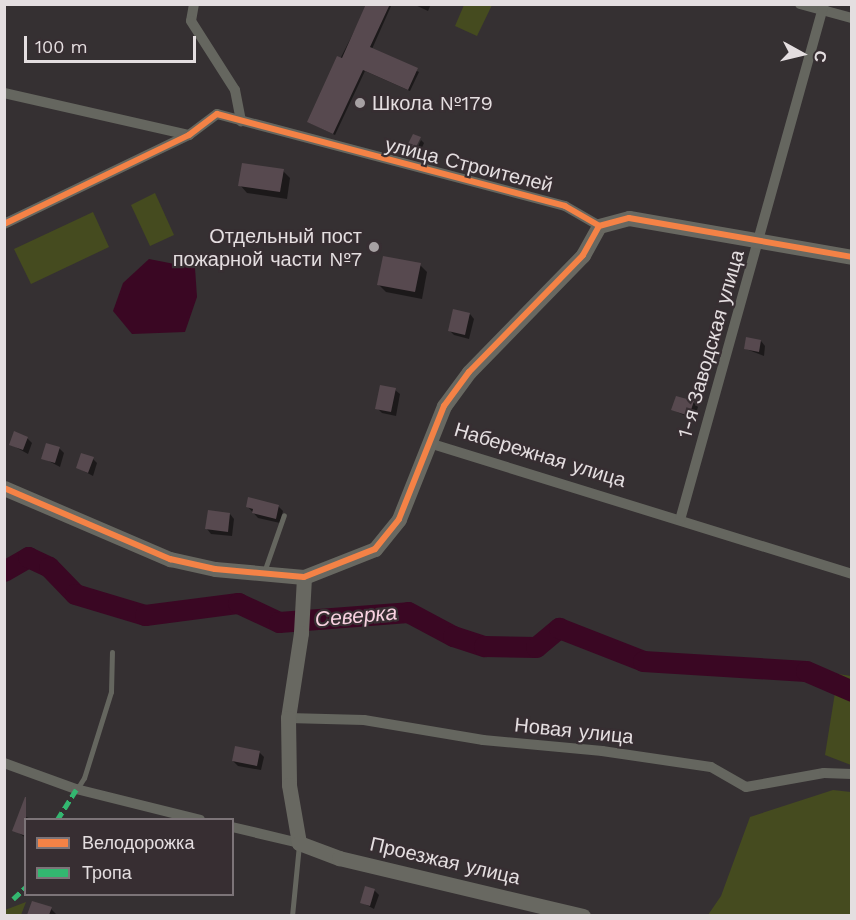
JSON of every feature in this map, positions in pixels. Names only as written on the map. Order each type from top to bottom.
[{"type":"street","points":[[195,4],[191,21],[235,90],[241,121]]},
{"type":"street","points":[[800,4],[823,7],[852,18]]},
{"type":"street","name":"1-я Заводская улица","points":[[680,520],[823,7]]},
{"type":"street","points":[[4,93],[189,135]]},
{"type":"street","name":"улица Строителей","points":[[189,135],[217,114],[565,206],[599,226]]},
{"type":"street","points":[[4,224],[189,135]]},
{"type":"street","points":[[429,443],[444,406],[469,372],[584,255],[599,226],[629,218],[852,257]]},
{"type":"street","name":"Набережная улица","points":[[4,488],[170,558],[215,569],[303,577],[375,549],[399,519],[429,443],[852,574]]},
{"type":"street","points":[[234,827],[298,843],[289,785],[288,718],[304,610],[303,577]]},
{"type":"street","name":"Новая улица","points":[[288,718],[364,720],[483,740],[646,757],[711,767],[746,787],[824,773],[852,774]]},
{"type":"street","points":[[4,763],[76,789],[196,818]]},
{"type":"street","name":"Проезжая улица","points":[[298,843],[339,858],[583,915]]},
{"type":"lane","points":[[136,169],[143,156]]},
{"type":"lane","points":[[264,573],[285,514]]},
{"type":"lane","points":[[76,789],[84,778],[111,692],[112,652]]},
{"type":"lane","points":[[292,915],[298,843]]},
{"type":"green space","points":[[464,5],[492,5],[477,36],[455,26]]},
{"type":"green space","points":[[155,193],[174,235],[150,246],[131,205]]},
{"type":"green space","points":[[93,212],[109,247],[31,284],[14,249]]},
{"type":"green space","points":[[838,674],[851,676],[851,765],[825,755]]},
{"type":"green space","points":[[833,790],[851,792],[851,915],[708,915],[721,896],[750,817]]},
{"type":"green space","points":[[26,902],[21,915],[5,915],[5,910]]},
{"type":"shaded area","points":[[149,259],[195,268],[197,297],[185,332],[132,334],[113,311],[123,283]]},
{"type":"building","points":[[366,4],[390,4],[370,47],[418,68],[408,90],[363,70],[333,134],[307,122],[337,56],[342,58]]},
{"type":"building","points":[[413,134],[421,137],[413,153],[405,150]]},
{"type":"building","points":[[242,163],[284,169],[280,192],[238,186]]},
{"type":"building","points":[[383,256],[421,263],[415,292],[377,285]]},
{"type":"building","points":[[453,309],[470,313],[465,335],[448,331]]},
{"type":"building","points":[[746,337],[761,340],[759,352],[744,349]]},
{"type":"building","points":[[380,385],[396,388],[391,412],[375,409]]},
{"type":"building","points":[[676,396],[694,401],[689,416],[671,410]]},
{"type":"building","points":[[14,431],[28,437],[23,450],[9,445]]},
{"type":"building","points":[[46,443],[60,447],[55,463],[41,459]]},
{"type":"building","points":[[81,453],[94,457],[88,473],[76,468]]},
{"type":"building","points":[[248,497],[279,505],[276,519],[252,513],[253,509],[246,507]]},
{"type":"building","points":[[208,510],[230,513],[228,532],[205,529]]},
{"type":"building","points":[[235,746],[260,751],[257,766],[232,761]]},
{"type":"building","points":[[25,797],[26,797],[24,835],[12,831]]},
{"type":"building","points":[[365,886],[375,889],[370,906],[360,903]]},
{"type":"building","points":[[32,901],[52,907],[49,915],[27,915]]},
{"type":"waterway","name":"Северка","points":[[4,571],[28,557],[49,567],[75,594],[145,615],[238,603],[279,622],[408,612],[453,636],[484,646],[536,647],[559,628],[643,661],[806,671],[852,691]]},
{"type":"marked path","points":[[58,818],[76,789]]},
{"type":"marked path","points":[[13,899],[24,889]]},
{"type":"cycle path","points":[[4,224],[189,135],[217,114],[565,206],[599,226],[629,218],[852,257]]},
{"type":"cycle path","points":[[4,488],[170,559],[215,569],[304,577],[375,549],[399,519],[444,406],[469,372],[583,255],[599,226]]},
{"type":"place","name":"Школа №179","points":[[360,103]]},
{"type":"place","name":"Отдельный пост пожарной части №7","points":[[374,247]]}]
